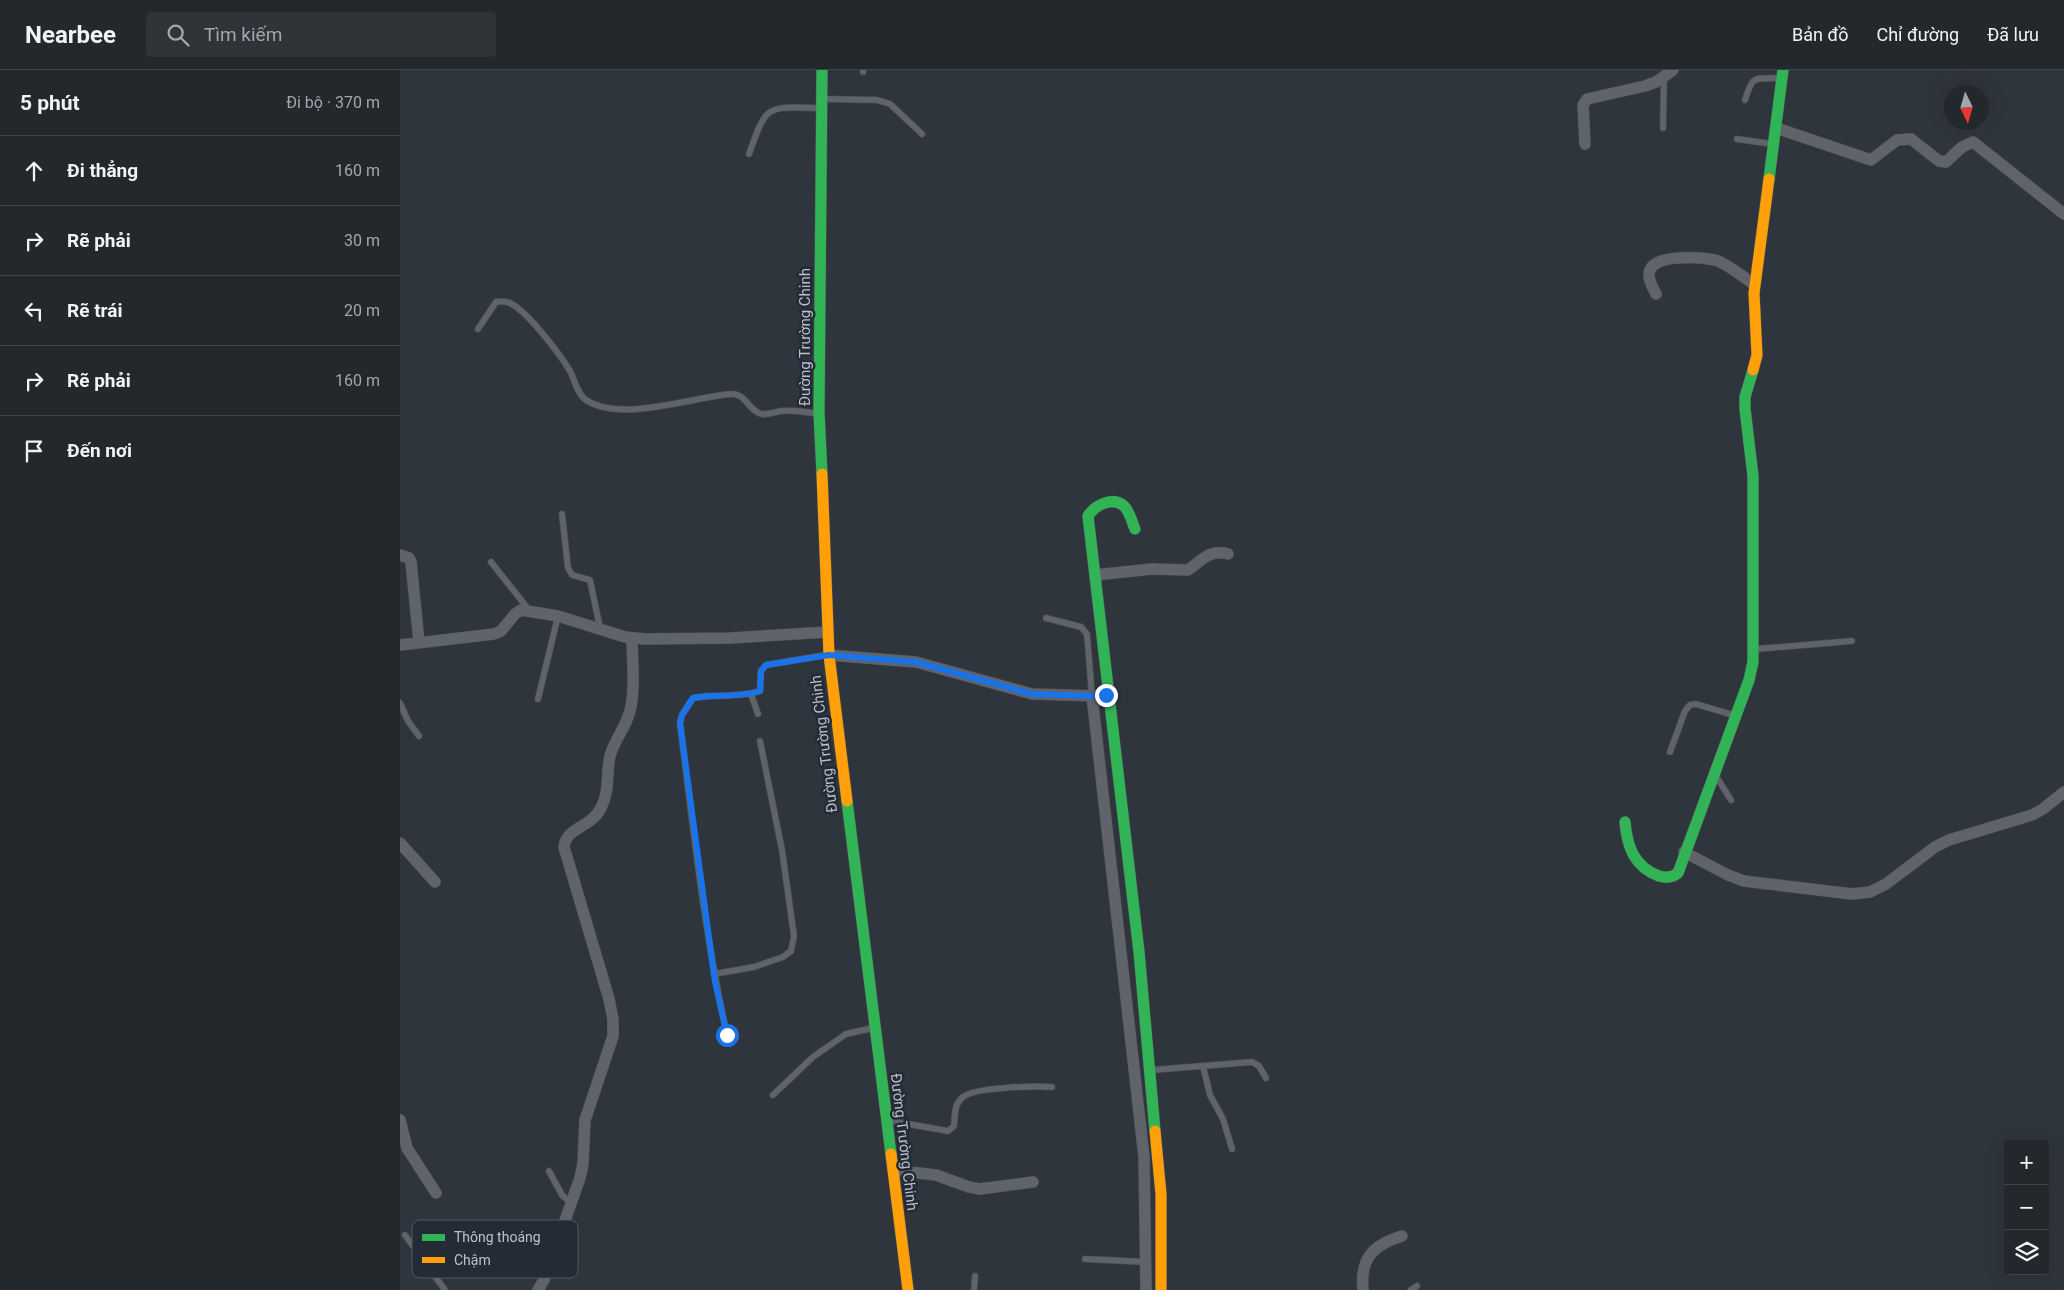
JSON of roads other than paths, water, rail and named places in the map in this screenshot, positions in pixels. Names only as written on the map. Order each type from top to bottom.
[{"type":"main road","name":"Đường Trường Chinh","points":[[822,70],[819,413],[829,655],[908,1290]]},
{"type":"main road","points":[[1625,822],[1626,838],[1632,856],[1640,867],[1652,875],[1666,879],[1676,875],[1680,870],[1684,852],[1750,680],[1754,649],[1753,476],[1745,397],[1757,355],[1758,343],[1753,304],[1782,74]]},
{"type":"main road","points":[[1135,529],[1124,505],[1119,502],[1113,501],[1093,508],[1088,516],[1095,575],[1101,695],[1130,953],[1150,1071],[1162,1215],[1161,1290]]},
{"type":"street","points":[[1585,144],[1583,105],[1587,99],[1644,86],[1668,73]]},
{"type":"street","points":[[1776,128],[1871,160],[1897,140],[1911,139],[1939,161],[1946,162],[1962,147],[1973,142],[2064,214]]},
{"type":"street","points":[[1656,294],[1650,282],[1649,274],[1651,268],[1657,262],[1681,257],[1716,261],[1755,284]]},
{"type":"street","points":[[1095,575],[1152,569],[1188,570],[1210,554],[1220,552],[1228,554]]},
{"type":"street","points":[[400,555],[409,558],[411,562],[419,642]]},
{"type":"street","points":[[400,645],[501,632],[515,614],[521,610],[558,616],[632,638],[731,638],[828,632]]},
{"type":"street","points":[[565,1220],[583,1164],[585,1120],[613,1036],[613,1019],[609,999],[564,847],[564,839],[570,833],[594,820],[606,798],[610,758],[630,714],[632,700],[632,638]]},
{"type":"street","points":[[829,655],[916,662],[1032,694],[1101,695],[1130,953],[1144,1157],[1146,1290]]},
{"type":"street","points":[[1684,852],[1728,875],[1744,880],[1852,894],[1870,892],[1886,884],[1935,847],[1949,840],[2032,815],[2043,809],[2064,792]]},
{"type":"street","points":[[400,843],[435,882]]},
{"type":"street","points":[[400,1120],[407,1148],[436,1193]]},
{"type":"street","points":[[893,1170],[936,1175],[980,1189],[1033,1182]]},
{"type":"street","points":[[1363,1290],[1363,1266],[1371,1253],[1385,1241],[1402,1236]]},
{"type":"street","points":[[538,1290],[545,1278]]},
{"type":"lane","points":[[1663,128],[1668,73]]},
{"type":"lane","points":[[1745,100],[1750,83],[1754,79],[1782,74]]},
{"type":"lane","points":[[749,154],[759,124],[768,112],[779,108],[821,103],[876,100],[890,104],[922,134]]},
{"type":"lane","points":[[1736,139],[1774,144]]},
{"type":"lane","points":[[478,329],[496,302],[512,303],[546,337],[570,371],[581,396],[602,408],[627,409],[668,405],[733,394],[744,398],[755,411],[761,414],[782,411],[819,413]]},
{"type":"lane","points":[[562,514],[568,568],[572,575],[590,580],[600,628]]},
{"type":"lane","points":[[491,562],[529,610]]},
{"type":"lane","points":[[538,699],[558,616]]},
{"type":"lane","points":[[1046,618],[1081,627],[1086,634],[1101,695]]},
{"type":"lane","points":[[1754,649],[1852,641]]},
{"type":"lane","points":[[727,1035],[714,974],[680,723],[682,715],[693,698],[751,694],[760,691],[761,671],[766,665],[829,655]]},
{"type":"lane","points":[[751,694],[758,714]]},
{"type":"lane","points":[[400,703],[408,720],[419,736]]},
{"type":"lane","points":[[1670,752],[1685,711],[1690,705],[1696,704],[1736,716]]},
{"type":"lane","points":[[714,974],[754,967],[783,957],[790,951],[794,936],[782,850],[760,740]]},
{"type":"lane","points":[[1714,772],[1731,800]]},
{"type":"lane","points":[[773,1095],[813,1057],[846,1034],[875,1027]]},
{"type":"lane","points":[[1150,1071],[1252,1062],[1259,1066],[1266,1078]]},
{"type":"lane","points":[[1203,1066],[1210,1095],[1223,1119],[1232,1149]]},
{"type":"lane","points":[[887,1120],[948,1131],[954,1126],[956,1106],[963,1096],[978,1092],[1032,1086],[1052,1087]]},
{"type":"lane","points":[[549,1171],[562,1194],[571,1203]]},
{"type":"lane","points":[[405,1235],[412,1244]]},
{"type":"lane","points":[[1085,1258],[1146,1262]]},
{"type":"lane","points":[[974,1290],[976,1276]]},
{"type":"lane","points":[[437,1278],[446,1290]]},
{"type":"lane","points":[[1410,1290],[1417,1286]]},
{"type":"lane","points":[[903,1290],[908,1290]]}]
